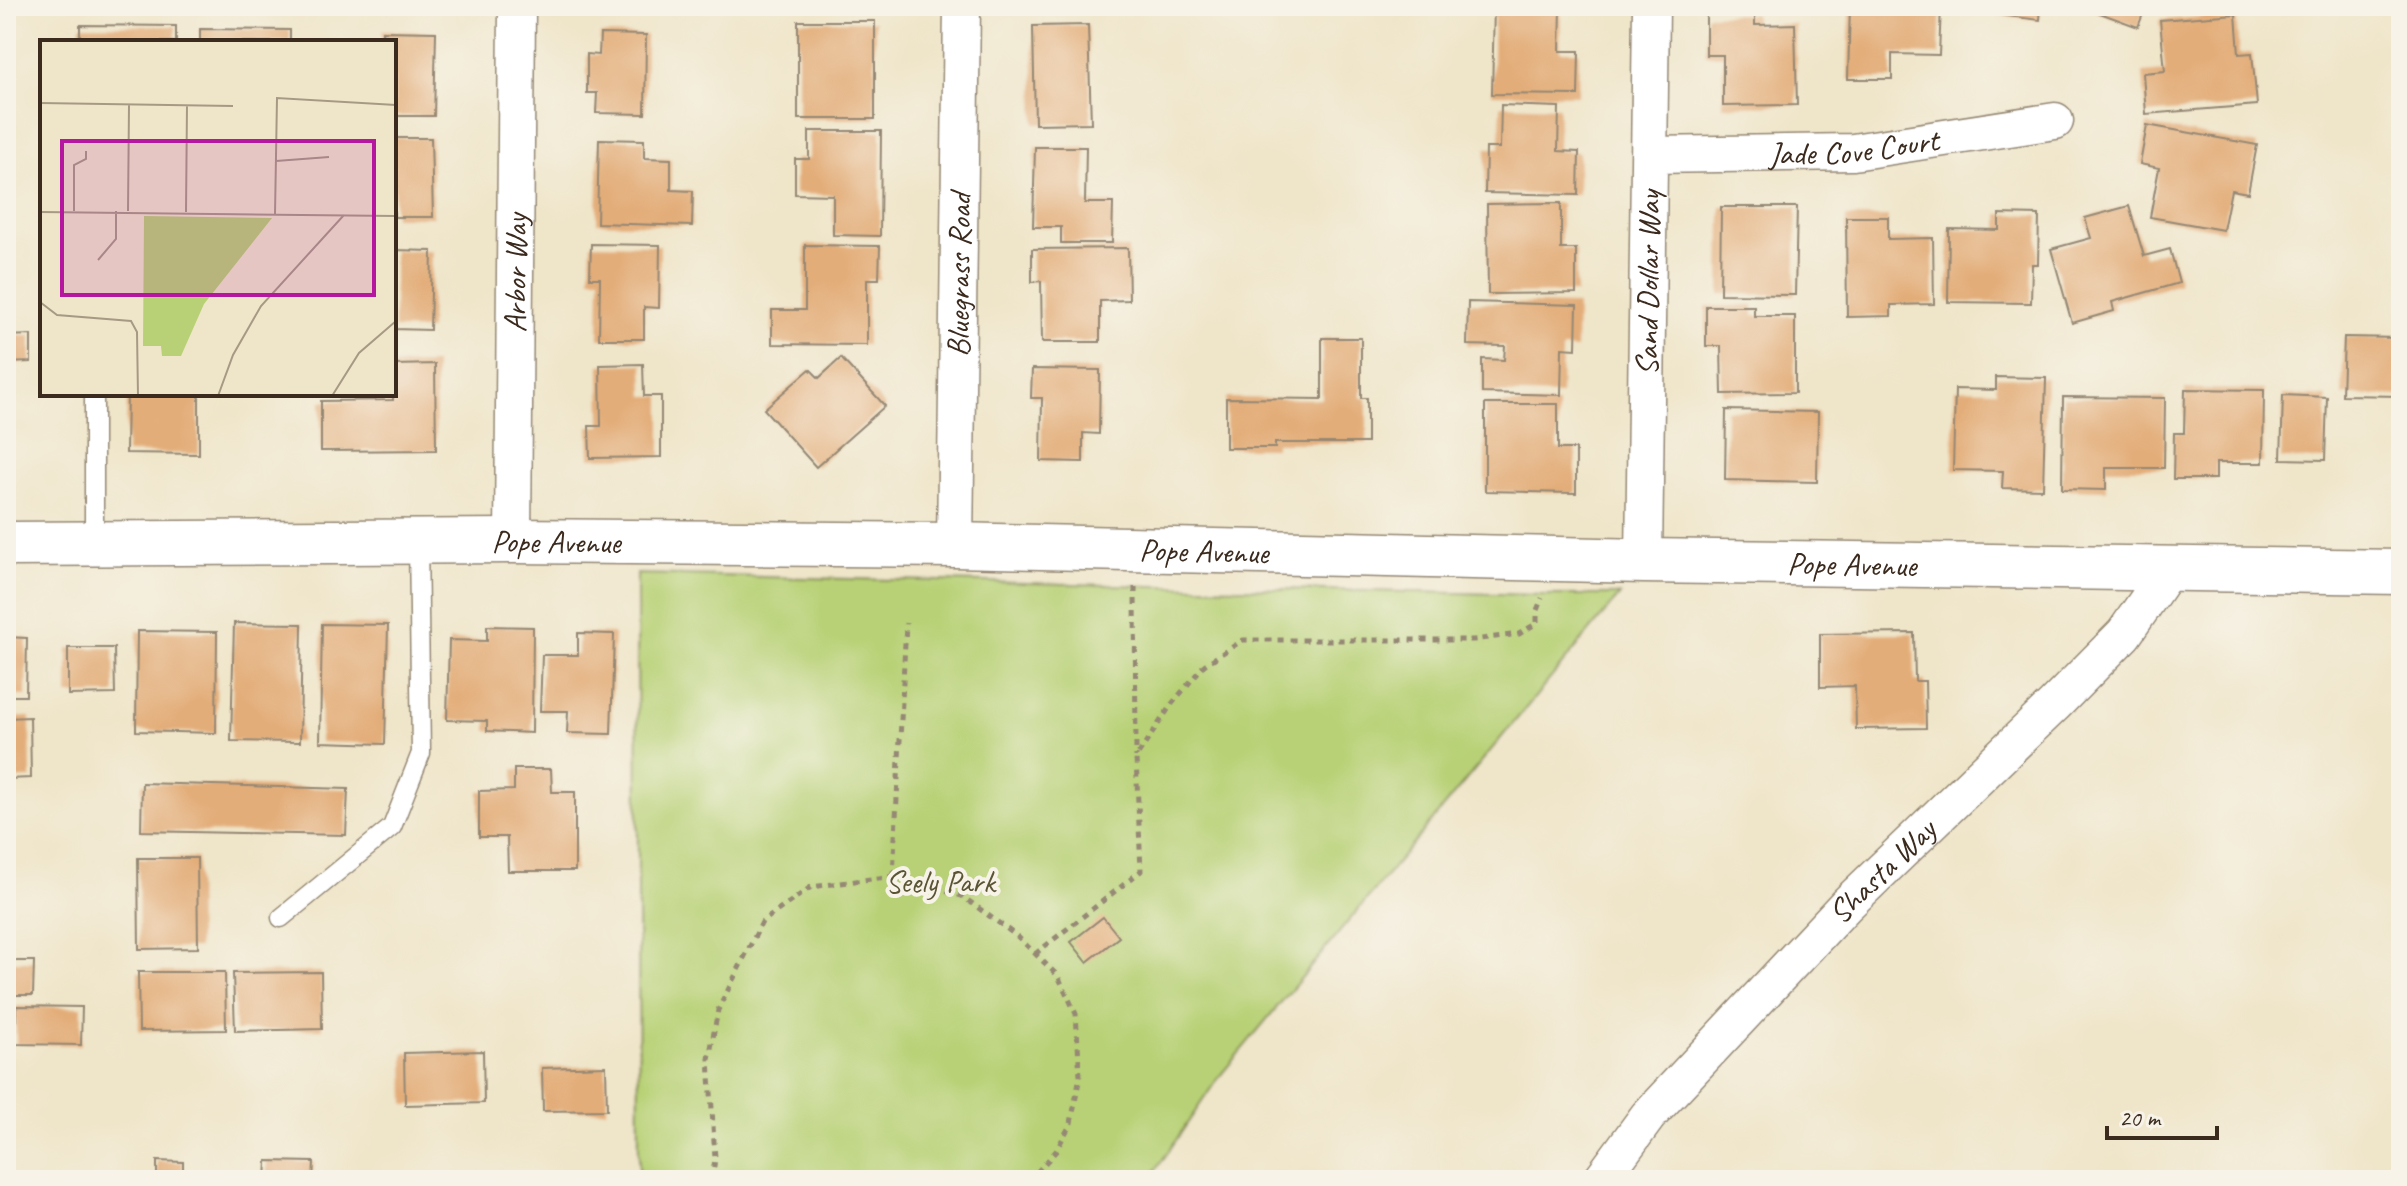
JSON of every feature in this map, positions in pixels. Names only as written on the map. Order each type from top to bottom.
[{"type":"street","name":"Arbor Way","points":[[513,541],[517,6]]},
{"type":"street","name":"Bluegrass Road","points":[[955,545],[962,6]]},
{"type":"street","name":"Sand Dollar Way","points":[[1644,561],[1651,6]]},
{"type":"street","name":"Jade Cove Court","points":[[1650,155],[1853,152],[2055,121]]},
{"type":"street","name":"Pope Avenue","points":[[6,544],[513,541],[955,545],[1644,561],[2401,572]]},
{"type":"street","name":"Shasta Way","points":[[1601,1180],[1648,1116],[1846,905],[2124,634],[2169,569]]},
{"type":"lane","points":[[94,396],[94,543]]},
{"type":"lane","points":[[281,918],[392,827],[421,753],[418,541]]},
{"type":"path","points":[[1035,954],[1141,871],[1134,662],[1136,550]]},
{"type":"path","points":[[1136,758],[1171,705],[1204,665],[1243,640],[1473,640],[1519,634],[1537,623],[1537,610],[1554,559]]},
{"type":"path","points":[[893,876],[906,623]]},
{"type":"path","points":[[712,1180],[715,1159],[709,1059],[718,1010],[762,922],[811,887],[893,876],[962,896],[1018,937],[1058,976],[1076,1014],[1080,1076],[1071,1123],[1056,1151],[1030,1180]]},
{"type":"green space","name":"Seely Park","points":[[637,574],[1620,595],[1218,1078],[1149,1180],[639,1180]]},
{"type":"building","points":[[1494,6],[1561,6],[1560,51],[1579,51],[1578,95],[1492,94]]},
{"type":"building","points":[[1850,6],[1941,6],[1939,55],[1892,54],[1892,79],[1848,79]]},
{"type":"building","points":[[2000,6],[2041,6],[2040,20],[1999,15]]},
{"type":"building","points":[[2081,6],[2146,6],[2138,27]]},
{"type":"building","points":[[1755,14],[1755,25],[1795,24],[1797,105],[1723,106],[1723,55],[1706,55],[1706,15]]},
{"type":"building","points":[[2236,14],[2239,54],[2252,53],[2257,105],[2146,114],[2143,73],[2165,71],[2160,20]]},
{"type":"building","points":[[798,21],[875,21],[875,119],[798,119]]},
{"type":"building","points":[[80,25],[176,26],[176,40],[80,40]]},
{"type":"building","points":[[1088,25],[1091,123],[1035,124],[1033,26]]},
{"type":"building","points":[[200,29],[290,30],[290,40],[200,40]]},
{"type":"building","points":[[382,31],[436,32],[434,116],[396,116],[396,40],[382,40]]},
{"type":"building","points":[[600,34],[646,35],[645,114],[596,113],[597,93],[587,93],[587,54],[599,55]]},
{"type":"building","points":[[1501,105],[1559,107],[1558,151],[1579,152],[1578,195],[1485,193],[1486,148],[1500,148]]},
{"type":"building","points":[[2147,125],[2257,145],[2248,193],[2231,190],[2223,230],[2150,217],[2159,168],[2140,164]]},
{"type":"building","points":[[809,131],[881,131],[880,236],[833,235],[833,195],[795,194],[795,159],[809,159]]},
{"type":"building","points":[[396,138],[431,138],[433,217],[396,217]]},
{"type":"building","points":[[599,139],[644,140],[644,158],[671,159],[671,190],[693,191],[692,226],[597,223]]},
{"type":"building","points":[[1035,147],[1086,147],[1085,203],[1113,203],[1112,243],[1061,243],[1061,227],[1033,227]]},
{"type":"building","points":[[1561,203],[1561,249],[1576,249],[1576,293],[1488,294],[1487,204]]},
{"type":"building","points":[[2129,206],[2144,256],[2170,249],[2179,283],[2112,302],[2114,311],[2072,323],[2051,249],[2091,238],[2085,218]]},
{"type":"building","points":[[1721,207],[1797,207],[1795,295],[1720,294]]},
{"type":"building","points":[[1999,214],[2039,215],[2038,264],[2032,264],[2031,303],[1948,302],[1949,229],[1999,230]]},
{"type":"building","points":[[1846,217],[1888,217],[1888,239],[1933,238],[1934,304],[1891,305],[1891,316],[1847,317]]},
{"type":"building","points":[[591,244],[660,245],[659,308],[644,307],[644,339],[599,339],[600,278],[590,278]]},
{"type":"building","points":[[805,245],[880,246],[879,279],[867,279],[867,345],[772,344],[772,310],[805,310]]},
{"type":"building","points":[[1128,248],[1129,300],[1100,301],[1100,342],[1042,342],[1041,281],[1032,282],[1032,249]]},
{"type":"building","points":[[396,250],[432,251],[430,330],[396,329]]},
{"type":"building","points":[[1468,302],[1577,305],[1576,349],[1562,348],[1561,395],[1482,393],[1482,359],[1504,360],[1505,346],[1467,345]]},
{"type":"building","points":[[1706,306],[1754,306],[1754,316],[1795,316],[1795,393],[1722,394],[1721,346],[1706,346]]},
{"type":"building","points":[[31,335],[31,362],[6,363],[6,336]]},
{"type":"building","points":[[2344,337],[2401,338],[2401,396],[2342,395]]},
{"type":"building","points":[[1322,338],[1361,338],[1361,398],[1367,398],[1367,443],[1275,443],[1275,448],[1226,448],[1226,398],[1322,399]]},
{"type":"building","points":[[841,358],[885,406],[816,467],[764,409],[810,369],[819,378]]},
{"type":"building","points":[[435,364],[436,450],[321,451],[321,401],[393,400],[396,396],[396,365]]},
{"type":"building","points":[[643,364],[644,396],[661,396],[661,457],[590,458],[589,426],[601,426],[600,365]]},
{"type":"building","points":[[1032,369],[1100,370],[1099,434],[1083,433],[1083,462],[1041,461],[1042,398],[1031,398]]},
{"type":"building","points":[[1996,377],[2046,378],[2043,489],[2002,488],[2003,471],[1953,470],[1955,389],[1996,390]]},
{"type":"building","points":[[2185,389],[2264,390],[2263,463],[2216,463],[2216,479],[2173,479],[2174,433],[2184,433]]},
{"type":"building","points":[[2283,395],[2327,397],[2325,460],[2281,459]]},
{"type":"building","points":[[127,396],[199,396],[199,454],[126,453]]},
{"type":"building","points":[[2063,397],[2165,398],[2164,468],[2106,468],[2106,490],[2062,489]]},
{"type":"building","points":[[1485,404],[1558,404],[1558,449],[1576,449],[1576,493],[1485,491]]},
{"type":"building","points":[[1726,410],[1818,412],[1817,482],[1725,480]]},
{"type":"building","points":[[234,623],[302,624],[300,742],[231,741]]},
{"type":"building","points":[[322,624],[388,625],[385,744],[320,742]]},
{"type":"building","points":[[487,626],[533,627],[532,733],[487,731],[487,721],[447,720],[449,640],[487,641]]},
{"type":"building","points":[[137,631],[217,632],[216,733],[136,731]]},
{"type":"building","points":[[578,633],[614,634],[611,734],[567,733],[568,711],[540,711],[542,655],[578,655]]},
{"type":"building","points":[[1914,633],[1915,681],[1925,681],[1926,728],[1856,729],[1855,686],[1820,687],[1820,634]]},
{"type":"building","points":[[6,637],[27,638],[26,696],[6,696]]},
{"type":"building","points":[[68,648],[114,648],[115,694],[68,695]]},
{"type":"building","points":[[30,717],[31,778],[6,779],[6,718]]},
{"type":"building","points":[[514,769],[551,769],[552,792],[575,792],[575,871],[508,871],[507,837],[479,837],[479,791],[514,790]]},
{"type":"building","points":[[142,783],[348,789],[346,835],[141,831]]},
{"type":"building","points":[[138,858],[197,858],[198,948],[139,949]]},
{"type":"building","points":[[1103,917],[1119,937],[1087,962],[1071,942]]},
{"type":"building","points":[[6,961],[34,961],[33,995],[6,995]]},
{"type":"building","points":[[138,972],[225,972],[226,1030],[139,1031]]},
{"type":"building","points":[[321,972],[322,1029],[235,1031],[233,973]]},
{"type":"building","points":[[16,1006],[82,1007],[81,1045],[16,1044]]},
{"type":"building","points":[[483,1051],[484,1103],[405,1105],[404,1053]]},
{"type":"building","points":[[606,1066],[607,1110],[543,1111],[542,1068]]},
{"type":"building","points":[[157,1161],[183,1162],[183,1180],[157,1180]]},
{"type":"building","points":[[267,1161],[314,1162],[313,1180],[266,1180]]},
{"type":"building","points":[[331,1175],[366,1176],[366,1180],[331,1180]]}]
